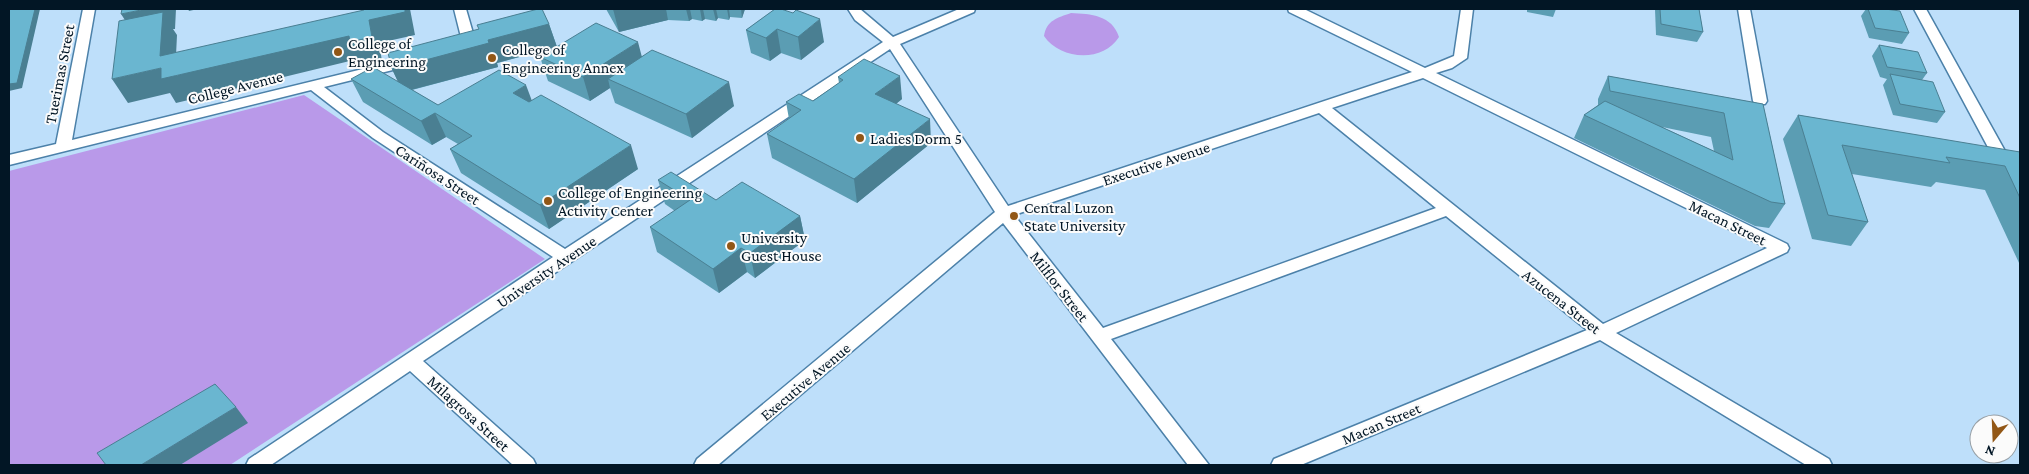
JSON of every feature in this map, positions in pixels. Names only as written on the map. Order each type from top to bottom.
[{"type":"street","name":"Tuerimas Street","points":[[63,147],[90,9]]},
{"type":"street","points":[[451,52],[470,47],[460,9]]},
{"type":"street","name":"Milflor Street","points":[[854,9],[860,17],[892,42],[1004,214],[1199,465]]},
{"type":"street","name":"University Avenue","points":[[256,465],[892,42],[969,9]]},
{"type":"street","name":"Macan Street","points":[[1281,465],[1600,332],[1781,248],[1294,9]]},
{"type":"street","name":"Executive Avenue","points":[[704,465],[1004,214],[1425,73],[1460,58],[1468,9]]},
{"type":"street","points":[[1744,9],[1760,101]]},
{"type":"street","points":[[1920,9],[2020,192]]},
{"type":"street","name":"College Avenue","points":[[9,160],[424,58]]},
{"type":"street","name":"Cariñosa Street","points":[[313,86],[378,134],[565,258]]},
{"type":"street","name":"Azucena Street","points":[[1322,108],[1600,332],[1822,465]]},
{"type":"street","points":[[1099,336],[1448,209]]},
{"type":"street","name":"Milagrosa Street","points":[[411,361],[526,465]]},
{"type":"shaded area","points":[[1071,13],[1093,15],[1106,20],[1116,30],[1119,37],[1103,51],[1092,54],[1071,54],[1060,50],[1044,36],[1045,31],[1053,20]]},
{"type":"shaded area","points":[[304,95],[545,259],[230,465],[9,465],[9,171]]},
{"type":"building","points":[[9,9],[35,9],[17,83],[9,84]]},
{"type":"building","points":[[122,9],[146,9],[121,14]]},
{"type":"building","points":[[364,9],[405,9],[405,12],[369,20],[372,37],[350,42],[349,36],[161,79],[161,68],[112,79],[119,21],[163,12],[160,56]]},
{"type":"building","points":[[542,9],[549,24],[488,40],[489,43],[392,69],[388,53],[479,29],[477,25]]},
{"type":"building","points":[[775,9],[793,13],[796,10],[820,19],[798,37],[777,29],[766,38],[746,30]]},
{"type":"building","points":[[1660,9],[1699,9],[1703,32],[1661,24]]},
{"type":"building","points":[[1868,9],[1900,11],[1909,33],[1875,28]]},
{"type":"building","points":[[596,23],[638,42],[583,77],[540,57]]},
{"type":"building","points":[[1879,45],[1918,52],[1927,73],[1887,67]]},
{"type":"building","points":[[652,50],[729,82],[686,114],[608,79]]},
{"type":"building","name":"Ladies Dorm 5","points":[[864,59],[900,76],[875,94],[930,119],[854,179],[767,134],[801,110],[786,102],[799,94],[813,101],[843,80],[838,77]]},
{"type":"building","points":[[373,67],[438,105],[499,70],[526,85],[513,93],[529,102],[541,95],[631,145],[540,205],[450,149],[472,136],[435,113],[421,121],[351,79]]},
{"type":"building","points":[[1890,74],[1933,82],[1945,112],[1900,104]]},
{"type":"building","points":[[1608,76],[1763,104],[1785,204],[1771,202],[1584,115],[1605,101],[1733,160],[1724,113],[1610,91]]},
{"type":"building","points":[[1798,115],[2020,152],[2020,198],[2005,166],[1946,157],[1950,163],[1842,145],[1868,222],[1828,215]]},
{"type":"building","points":[[671,172],[716,200],[742,182],[800,216],[750,253],[741,248],[713,269],[650,227],[690,200],[658,180]]},
{"type":"building","points":[[215,384],[236,407],[141,465],[106,465],[97,453]]},
{"type":"place","name":"College of Engineering","points":[[338,52]]},
{"type":"place","name":"College of Engineering Annex","points":[[492,58]]},
{"type":"place","name":"Ladies Dorm 5","points":[[860,138]]},
{"type":"place","name":"College of Engineering Activity Center","points":[[548,201]]},
{"type":"place","name":"Central Luzon State University","points":[[1014,216]]},
{"type":"place","name":"University Guest House","points":[[731,246]]}]
